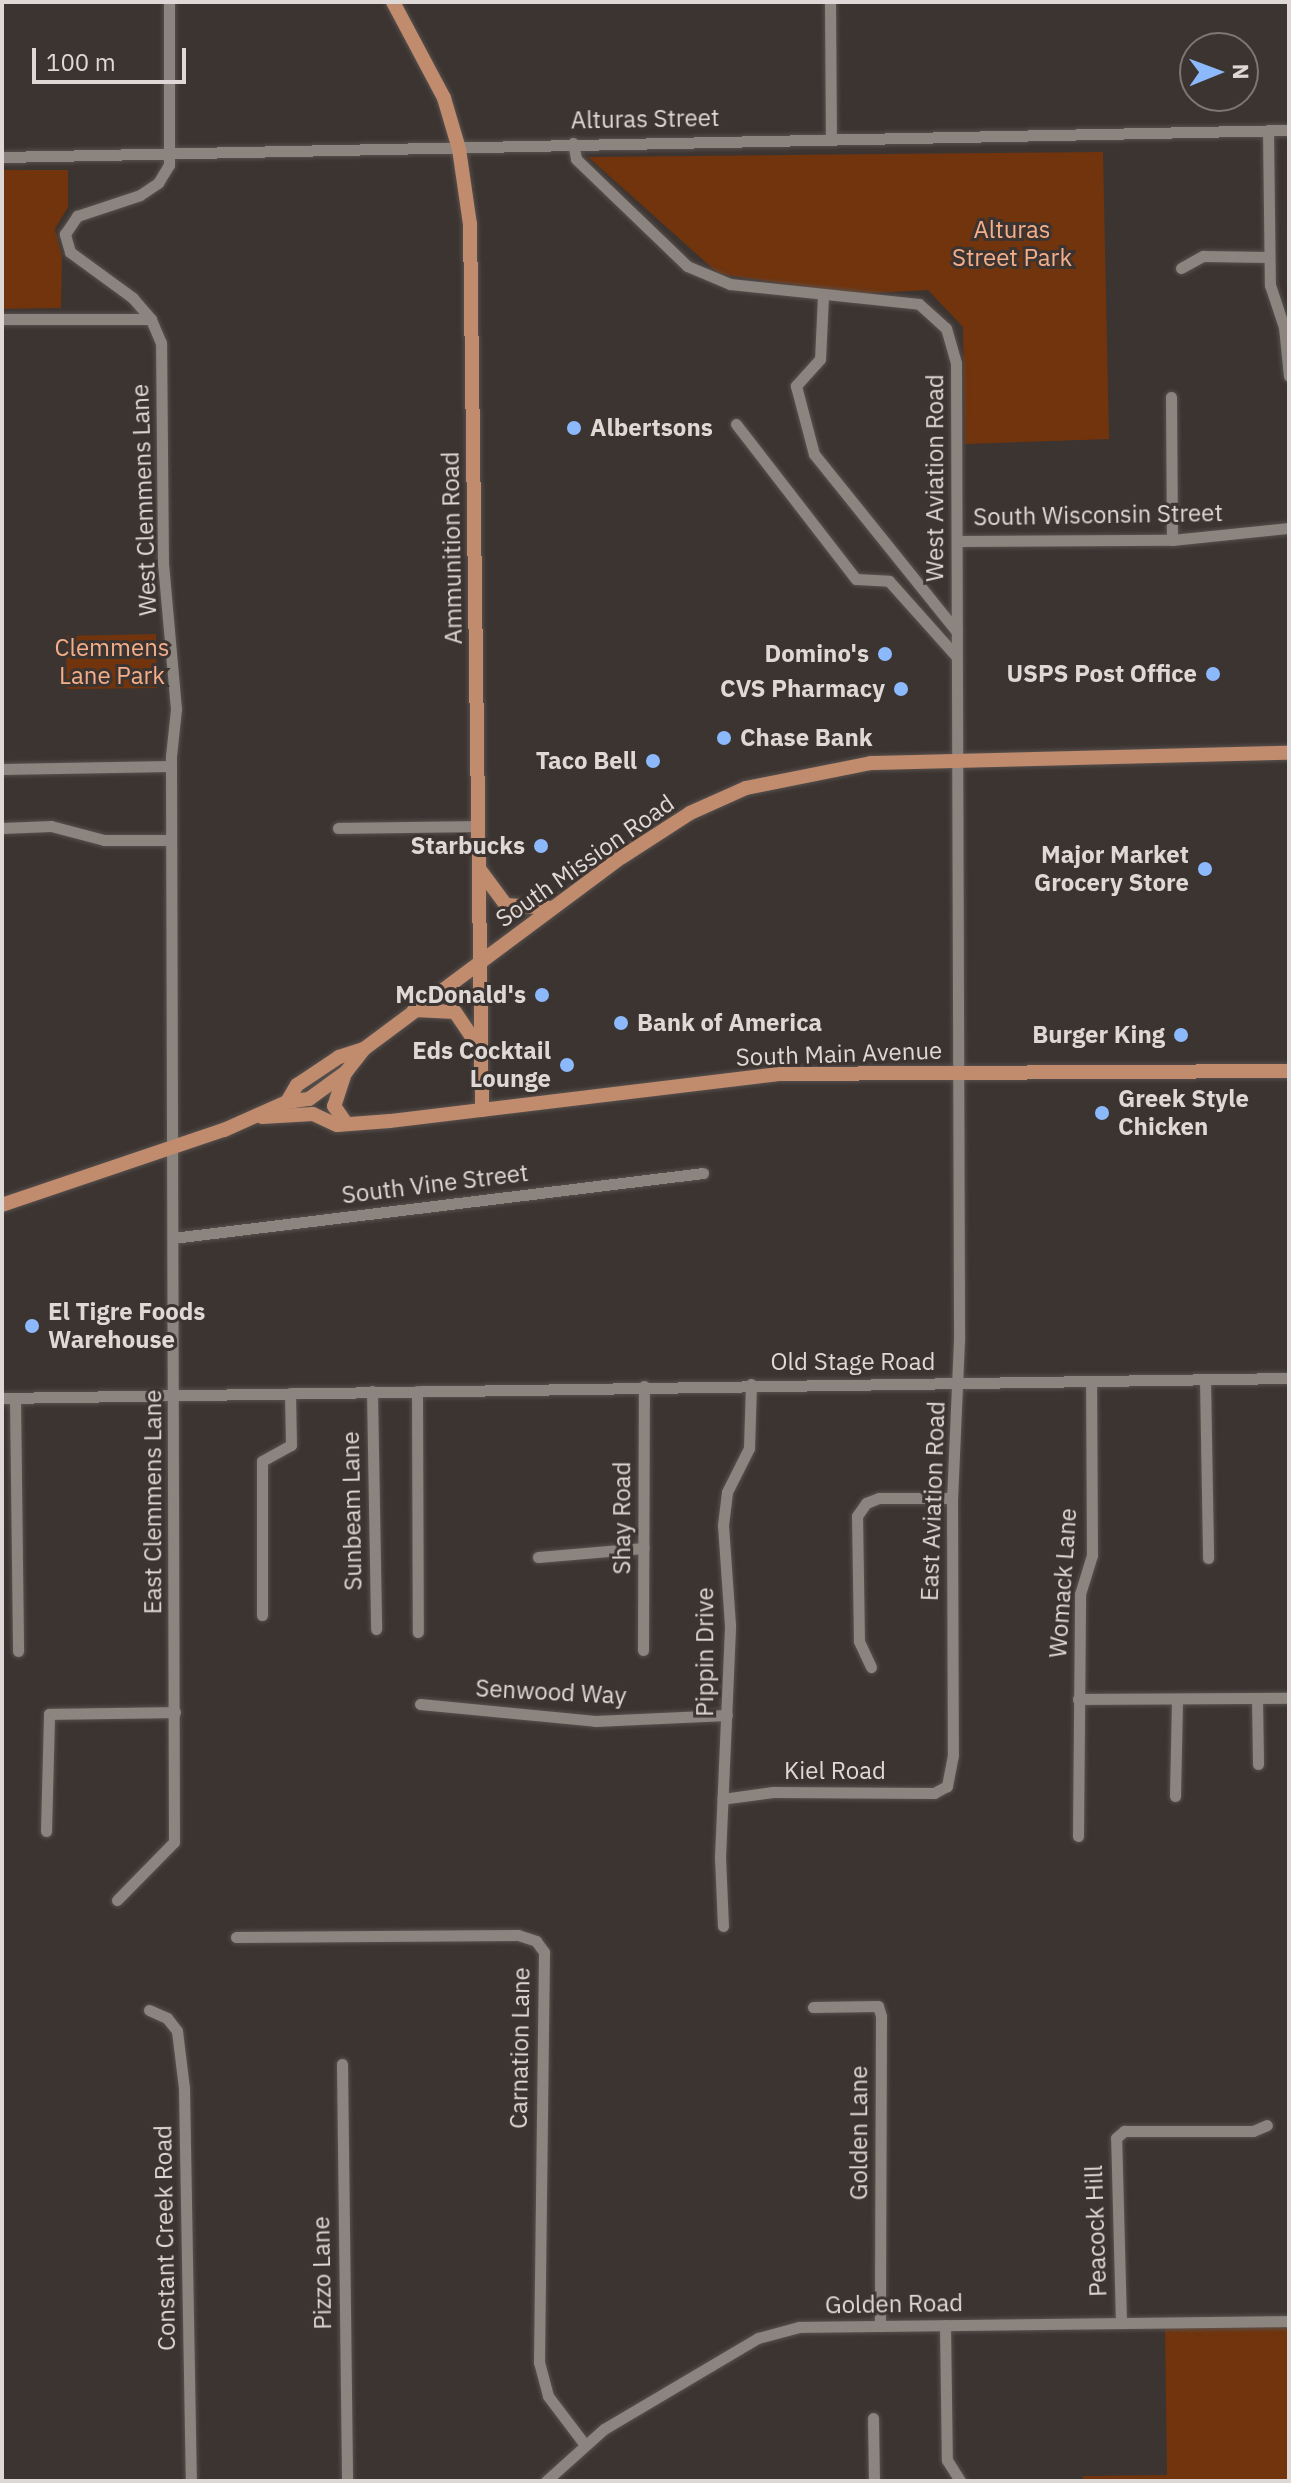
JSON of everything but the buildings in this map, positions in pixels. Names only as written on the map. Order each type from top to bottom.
[{"type":"main road","name":"Ammunition Road","points":[[393,2],[444,98],[459,149],[470,238],[482,1110]]},
{"type":"main road","name":"South Mission Road","points":[[2,1205],[172,1148],[254,1118],[287,1102],[309,1099],[346,1072],[364,1049],[414,1010],[658,832],[746,788],[855,764],[954,759],[1289,753]]},
{"type":"main road","points":[[478,866],[506,905],[555,908]]},
{"type":"main road","points":[[414,1010],[455,1012],[481,1050]]},
{"type":"main road","name":"South Mission Road","points":[[287,1102],[297,1085],[339,1057],[364,1049]]},
{"type":"main road","name":"South Main Avenue","points":[[254,1118],[313,1114],[337,1125],[776,1074],[1289,1071]]},
{"type":"main road","points":[[345,1122],[334,1097],[346,1072]]},
{"type":"street","points":[[169,2],[171,154]]},
{"type":"street","points":[[830,2],[831,138]]},
{"type":"street","points":[[1268,130],[1269,257],[1289,376]]},
{"type":"street","name":"Alturas Street","points":[[2,157],[1289,130]]},
{"type":"street","name":"West Aviation Road","points":[[573,143],[576,159],[687,266],[730,284],[919,304],[946,328],[956,363],[954,759],[957,1072]]},
{"type":"street","name":"West Clemmens Lane","points":[[171,154],[158,183],[140,195],[77,216],[65,234],[70,252],[133,298],[151,319],[161,343],[163,564],[176,709],[171,766],[172,1148]]},
{"type":"street","points":[[1181,268],[1203,256],[1269,257]]},
{"type":"street","points":[[823,296],[820,359],[796,386],[814,454],[957,632]]},
{"type":"street","points":[[2,319],[151,319]]},
{"type":"street","points":[[1171,397],[1172,540]]},
{"type":"street","points":[[736,424],[856,579],[889,581],[956,656]]},
{"type":"street","name":"South Wisconsin Street","points":[[957,541],[1172,540],[1289,528]]},
{"type":"street","points":[[2,769],[171,766]]},
{"type":"street","points":[[2,828],[51,826],[104,840],[171,840]]},
{"type":"street","points":[[338,828],[477,826]]},
{"type":"street","name":"East Aviation Road","points":[[947,1786],[953,1755],[952,1498],[958,1384],[957,1072]]},
{"type":"street","name":"East Clemmens Lane","points":[[172,1148],[175,1712]]},
{"type":"street","name":"South Vine Street","points":[[173,1238],[703,1173]]},
{"type":"street","name":"Old Stage Road","points":[[2,1398],[1289,1378]]},
{"type":"street","points":[[1205,1379],[1208,1558]]},
{"type":"street","name":"Womack Lane","points":[[1078,1836],[1080,1594],[1092,1555],[1091,1381]]},
{"type":"street","name":"Pippin Drive","points":[[723,1926],[722,1799],[730,1625],[723,1525],[727,1492],[749,1448],[751,1384]]},
{"type":"street","name":"Shay Road","points":[[643,1650],[644,1386]]},
{"type":"street","name":"Sunbeam Lane","points":[[372,1391],[376,1629]]},
{"type":"street","points":[[417,1391],[418,1632]]},
{"type":"street","points":[[262,1615],[262,1461],[291,1445],[290,1393]]},
{"type":"street","points":[[15,1398],[18,1651]]},
{"type":"street","points":[[871,1667],[859,1641],[857,1516],[866,1503],[879,1498],[952,1498]]},
{"type":"street","points":[[538,1557],[644,1548]]},
{"type":"street","points":[[1257,1698],[1258,1764]]},
{"type":"street","points":[[1078,1699],[1289,1698]]},
{"type":"street","points":[[1175,1796],[1177,1700]]},
{"type":"street","name":"Senwood Way","points":[[420,1704],[595,1721],[727,1715]]},
{"type":"street","points":[[46,1831],[49,1714],[175,1712],[174,1842],[117,1900]]},
{"type":"street","name":"Kiel Road","points":[[722,1799],[773,1792],[934,1793],[947,1786]]},
{"type":"street","name":"Carnation Lane","points":[[236,1937],[518,1935],[536,1941],[544,1952],[539,2362],[548,2396],[585,2445]]},
{"type":"street","name":"Golden Lane","points":[[813,2007],[878,2006],[881,2016],[880,2326]]},
{"type":"street","name":"Constant Creek Road","points":[[149,2010],[167,2018],[177,2031],[184,2088],[191,2481]]},
{"type":"street","name":"Pizzo Lane","points":[[342,2064],[347,2481]]},
{"type":"street","name":"Peacock Hill","points":[[1121,2323],[1116,2138],[1124,2131],[1253,2131],[1267,2125]]},
{"type":"street","name":"Golden Road","points":[[546,2481],[604,2429],[758,2338],[799,2327],[1289,2321]]},
{"type":"street","points":[[945,2325],[947,2460],[960,2481]]},
{"type":"street","points":[[873,2418],[874,2481]]},
{"type":"green space","name":"Alturas Street Park","points":[[1103,152],[1109,439],[965,444],[963,327],[928,290],[855,294],[719,274],[588,157]]},
{"type":"green space","points":[[2,170],[68,170],[68,207],[55,229],[62,256],[61,308],[2,309]]},
{"type":"green space","name":"Clemmens Lane Park","points":[[156,634],[157,688],[67,689],[66,636]]},
{"type":"green space","points":[[1289,2322],[1289,2481],[1083,2481],[1083,2476],[1167,2475],[1165,2323]]},
{"type":"place","name":"Albertsons","points":[[574,428]]},
{"type":"place","name":"Domino's","points":[[885,654]]},
{"type":"place","name":"USPS Post Office","points":[[1213,674]]},
{"type":"place","name":"CVS Pharmacy","points":[[901,689]]},
{"type":"place","name":"Chase Bank","points":[[724,738]]},
{"type":"place","name":"Taco Bell","points":[[653,761]]},
{"type":"place","name":"Starbucks","points":[[541,846]]},
{"type":"place","name":"Major Market Grocery Store","points":[[1205,869]]},
{"type":"place","name":"McDonald's","points":[[542,995]]},
{"type":"place","name":"Bank of America","points":[[621,1023]]},
{"type":"place","name":"Burger King","points":[[1181,1035]]},
{"type":"place","name":"Eds Cocktail Lounge","points":[[567,1065]]},
{"type":"place","name":"Greek Style Chicken","points":[[1102,1113]]},
{"type":"place","name":"El Tigre Foods Warehouse","points":[[32,1326]]}]
